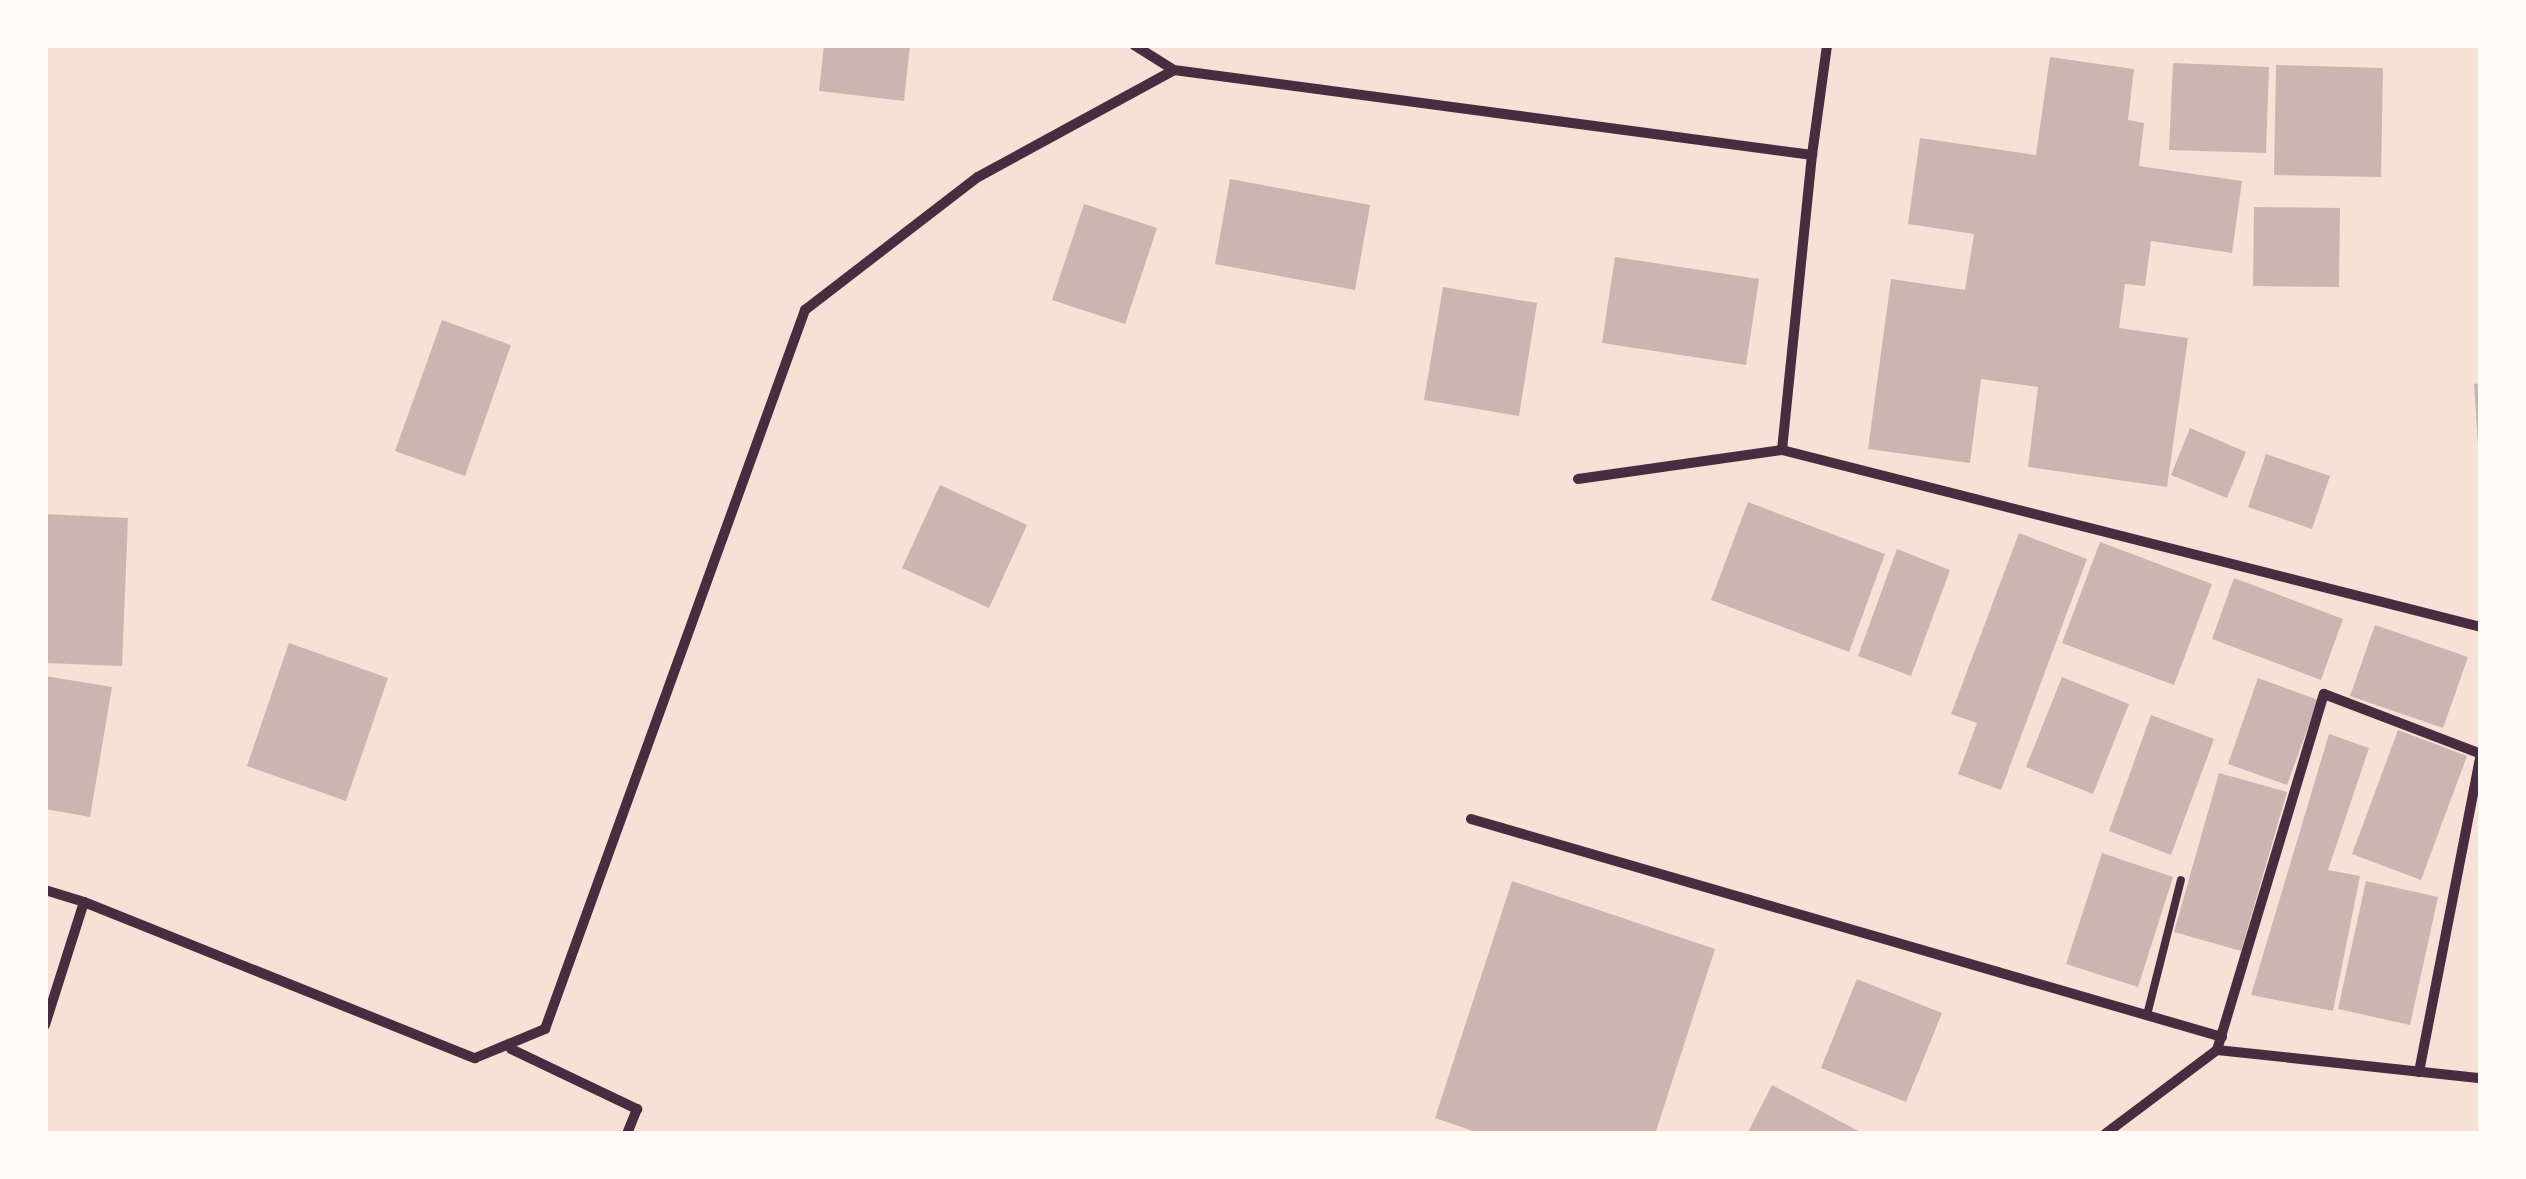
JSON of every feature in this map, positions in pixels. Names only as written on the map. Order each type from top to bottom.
[{"type":"street","points":[[1134,45],[1174,70],[1812,155]]},
{"type":"street","points":[[1782,450],[1827,45]]},
{"type":"street","points":[[45,890],[84,902],[475,1058],[510,1050],[545,1030],[805,310],[978,177],[1174,70]]},
{"type":"street","points":[[1578,479],[1782,450],[2481,627]]},
{"type":"street","points":[[2105,1134],[2217,1050],[2324,694],[2481,754],[2419,1072]]},
{"type":"street","points":[[1471,820],[2222,1037]]},
{"type":"street","points":[[45,1025],[84,902]]},
{"type":"street","points":[[510,1050],[638,1109],[627,1134]]},
{"type":"street","points":[[2217,1050],[2481,1078]]},
{"type":"lane","points":[[2147,1015],[2181,880]]},
{"type":"building","points":[[824,45],[910,45],[904,101],[819,91]]},
{"type":"building","points":[[2050,57],[2134,69],[2128,120],[2144,123],[2139,166],[2242,181],[2232,253],[2151,241],[2145,286],[2125,284],[2119,328],[2188,338],[2167,487],[2028,467],[2038,387],[1981,379],[1970,463],[1868,449],[1891,279],[1965,290],[1974,234],[1908,224],[1920,138],[2036,155]]},
{"type":"building","points":[[2173,63],[2269,67],[2266,153],[2169,150]]},
{"type":"building","points":[[2276,65],[2383,68],[2381,177],[2274,175]]},
{"type":"building","points":[[1230,179],[1370,205],[1355,290],[1215,264]]},
{"type":"building","points":[[1084,204],[1157,228],[1125,324],[1052,300]]},
{"type":"building","points":[[2254,207],[2340,208],[2339,287],[2253,286]]},
{"type":"building","points":[[1615,257],[1759,279],[1746,365],[1602,343]]},
{"type":"building","points":[[1443,287],[1537,303],[1519,416],[1424,400]]},
{"type":"building","points":[[442,320],[511,345],[465,476],[395,451]]},
{"type":"building","points":[[2481,383],[2481,446],[2478,446],[2474,384]]},
{"type":"building","points":[[2190,428],[2246,452],[2227,498],[2171,475]]},
{"type":"building","points":[[2266,454],[2330,476],[2312,529],[2248,507]]},
{"type":"building","points":[[940,485],[1027,525],[989,608],[902,568]]},
{"type":"building","points":[[1748,502],[1885,554],[1849,652],[1711,600]]},
{"type":"building","points":[[45,514],[128,518],[122,666],[45,663]]},
{"type":"building","points":[[2019,533],[2087,559],[2001,790],[1958,774],[1977,723],[1951,714]]},
{"type":"building","points":[[2100,542],[2212,584],[2174,685],[2062,643]]},
{"type":"building","points":[[1897,549],[1950,570],[1911,676],[1858,656]]},
{"type":"building","points":[[2234,578],[2343,619],[2321,680],[2212,639]]},
{"type":"building","points":[[2375,625],[2468,657],[2443,728],[2350,696]]},
{"type":"building","points":[[289,643],[388,678],[346,801],[247,766]]},
{"type":"building","points":[[45,676],[112,687],[90,817],[45,809]]},
{"type":"building","points":[[2062,677],[2129,704],[2093,794],[2026,767]]},
{"type":"building","points":[[2258,678],[2318,700],[2287,785],[2228,764]]},
{"type":"building","points":[[2151,715],[2214,739],[2171,855],[2109,831]]},
{"type":"building","points":[[2398,730],[2467,756],[2421,880],[2352,854]]},
{"type":"building","points":[[2329,734],[2369,748],[2328,870],[2360,876],[2333,1011],[2251,995]]},
{"type":"building","points":[[2219,773],[2287,792],[2241,951],[2174,932]]},
{"type":"building","points":[[2102,853],[2173,877],[2138,987],[2066,964]]},
{"type":"building","points":[[1512,881],[1715,949],[1655,1134],[1482,1134],[1435,1118]]},
{"type":"building","points":[[2366,881],[2438,897],[2410,1025],[2338,1009]]},
{"type":"building","points":[[1857,979],[1942,1013],[1906,1102],[1821,1068]]},
{"type":"building","points":[[1772,1085],[1864,1134],[1747,1134]]}]
